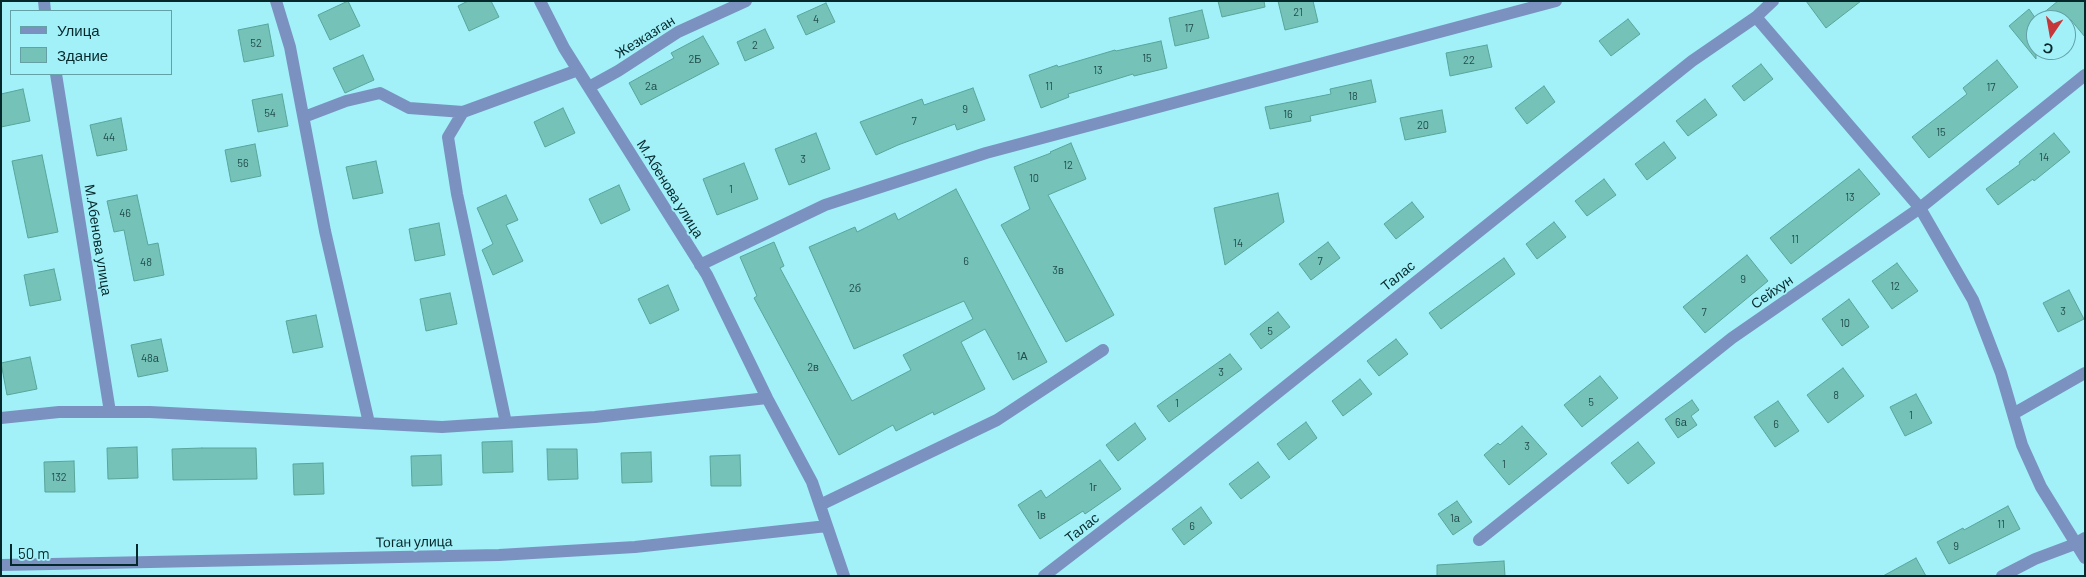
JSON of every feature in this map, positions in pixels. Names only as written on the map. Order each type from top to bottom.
[{"type":"street","points":[[276,1],[290,47],[325,231],[369,423]]},
{"type":"street","name":"М.Абенова улица","points":[[540,1],[564,48],[700,265],[812,482],[844,576]]},
{"type":"street","name":"Жезказган","points":[[588,87],[618,71],[678,32],[746,1]]},
{"type":"street","points":[[700,265],[825,206],[986,153],[1556,1]]},
{"type":"street","name":"Талас","points":[[1044,576],[1168,480],[1692,61],[1756,17],[1773,1]]},
{"type":"street","points":[[1756,17],[1920,208],[1973,300],[1991,344],[2022,445],[2041,487],[2080,541],[2085,558]]},
{"type":"street","points":[[304,117],[346,101],[380,93],[409,108],[463,112],[578,70]]},
{"type":"street","name":"М.Абенова улица","points":[[56,75],[110,412]]},
{"type":"street","name":"Сейхун","points":[[1480,540],[1732,338],[1920,208],[2085,75]]},
{"type":"street","points":[[463,112],[448,137],[457,194],[506,423]]},
{"type":"street","points":[[820,505],[997,420],[1103,350]]},
{"type":"street","points":[[2014,414],[2085,373]]},
{"type":"street","points":[[1,418],[59,412],[150,412],[442,427],[595,417],[767,398]]},
{"type":"street","name":"Тоган улица","points":[[1,565],[499,555],[636,547],[827,526]]},
{"type":"street","points":[[2002,576],[2035,559],[2080,541]]},
{"type":"building","points":[[348,1],[360,26],[330,40],[318,15]]},
{"type":"building","points":[[468,1],[491,1],[499,17],[469,31],[458,6]]},
{"type":"building","points":[[1218,1],[1264,1],[1265,7],[1222,17]]},
{"type":"building","points":[[1278,1],[1313,1],[1318,22],[1285,30]]},
{"type":"building","points":[[1806,1],[1861,1],[1826,28]]},
{"type":"building","points":[[2058,1],[2085,1],[2085,37],[2076,26],[2076,10],[2047,10]]},
{"type":"building","points":[[826,3],[835,22],[806,35],[797,16]]},
{"type":"building","points":[[1202,10],[1209,38],[1175,46],[1169,18]]},
{"type":"building","points":[[2026,12],[2026,47],[2009,26]]},
{"type":"building","points":[[1628,19],[1640,34],[1611,56],[1599,41]]},
{"type":"building","points":[[268,24],[274,56],[244,62],[238,30]]},
{"type":"building","points":[[765,29],[774,48],[745,61],[737,42]]},
{"type":"building","points":[[703,36],[719,64],[641,105],[629,83],[674,58],[671,53]]},
{"type":"building","points":[[1161,41],[1167,68],[1134,76],[1133,74],[1068,94],[1069,97],[1041,108],[1029,75],[1057,65],[1058,67],[1115,50]]},
{"type":"building","points":[[1487,45],[1492,67],[1450,76],[1446,53]]},
{"type":"building","points":[[363,55],[374,80],[345,93],[333,68]]},
{"type":"building","points":[[1997,60],[2018,87],[1929,158],[1912,137],[1967,94],[1963,88]]},
{"type":"building","points":[[1761,64],[1773,79],[1744,101],[1732,86]]},
{"type":"building","points":[[1371,80],[1376,102],[1310,116],[1311,121],[1270,129],[1265,107],[1331,94],[1330,89]]},
{"type":"building","points":[[1544,86],[1555,102],[1527,124],[1515,108]]},
{"type":"building","points":[[973,88],[985,120],[957,130],[955,124],[876,155],[860,122],[922,99],[924,105]]},
{"type":"building","points":[[23,89],[30,121],[1,127],[1,94]]},
{"type":"building","points":[[282,94],[288,126],[258,132],[252,100]]},
{"type":"building","points":[[1705,99],[1717,115],[1688,136],[1676,121]]},
{"type":"building","points":[[563,108],[575,133],[545,147],[534,122]]},
{"type":"building","points":[[1442,110],[1446,132],[1405,140],[1400,118]]},
{"type":"building","points":[[121,118],[127,150],[97,156],[90,125]]},
{"type":"building","points":[[816,133],[830,169],[789,185],[775,149]]},
{"type":"building","points":[[2054,133],[2070,152],[2034,181],[2033,179],[1998,205],[1986,189],[2020,164],[2019,162]]},
{"type":"building","points":[[1664,142],[1676,158],[1647,180],[1635,164]]},
{"type":"building","points":[[1071,143],[1086,179],[1048,195],[1114,315],[1066,342],[1001,225],[1030,209],[1014,167]]},
{"type":"building","points":[[255,144],[261,176],[231,182],[225,150]]},
{"type":"building","points":[[42,155],[58,232],[28,238],[12,161]]},
{"type":"building","points":[[376,161],[383,193],[353,199],[346,167]]},
{"type":"building","points":[[744,163],[758,199],[717,215],[703,179]]},
{"type":"building","points":[[1859,169],[1880,194],[1791,264],[1770,238]]},
{"type":"building","points":[[1604,179],[1616,195],[1587,216],[1575,201]]},
{"type":"building","points":[[619,185],[630,210],[601,224],[589,199]]},
{"type":"building","points":[[956,189],[1047,362],[1013,380],[985,329],[961,342],[985,389],[934,415],[933,412],[896,431],[893,425],[839,455],[754,298],[757,296],[740,257],[774,242],[784,266],[780,268],[852,401],[911,370],[903,355],[973,319],[964,301],[854,349],[809,247],[855,227],[857,232],[895,213],[898,220]]},
{"type":"building","points":[[1278,193],[1284,222],[1225,265],[1214,208]]},
{"type":"building","points":[[137,195],[148,245],[158,243],[164,275],[134,281],[124,230],[114,232],[107,201]]},
{"type":"building","points":[[506,195],[518,220],[506,225],[523,261],[493,275],[482,250],[493,244],[477,208]]},
{"type":"building","points":[[1412,202],[1424,217],[1396,239],[1384,224]]},
{"type":"building","points":[[1554,222],[1566,237],[1537,259],[1526,244]]},
{"type":"building","points":[[439,223],[445,255],[415,261],[409,229]]},
{"type":"building","points":[[1328,242],[1340,258],[1311,280],[1299,264]]},
{"type":"building","points":[[1747,255],[1768,281],[1705,333],[1683,307]]},
{"type":"building","points":[[1504,258],[1515,274],[1441,329],[1429,313]]},
{"type":"building","points":[[1897,263],[1918,291],[1892,309],[1872,281]]},
{"type":"building","points":[[54,269],[61,300],[30,306],[24,275]]},
{"type":"building","points":[[668,285],[679,310],[650,324],[638,299]]},
{"type":"building","points":[[2069,290],[2084,319],[2058,332],[2043,303]]},
{"type":"building","points":[[450,293],[457,324],[426,331],[420,299]]},
{"type":"building","points":[[1849,299],[1869,327],[1842,346],[1822,319]]},
{"type":"building","points":[[1278,312],[1290,327],[1261,349],[1250,334]]},
{"type":"building","points":[[316,315],[323,347],[293,353],[286,321]]},
{"type":"building","points":[[161,339],[168,371],[138,377],[131,345]]},
{"type":"building","points":[[1396,339],[1408,354],[1379,376],[1367,361]]},
{"type":"building","points":[[1230,354],[1242,369],[1169,422],[1157,406]]},
{"type":"building","points":[[30,357],[37,389],[7,395],[1,363]]},
{"type":"building","points":[[1843,368],[1864,396],[1828,423],[1807,395]]},
{"type":"building","points":[[1600,376],[1618,398],[1582,427],[1564,405]]},
{"type":"building","points":[[1360,379],[1372,394],[1343,416],[1332,401]]},
{"type":"building","points":[[1916,394],[1932,423],[1905,436],[1890,407]]},
{"type":"building","points":[[1692,400],[1699,410],[1691,416],[1697,425],[1678,438],[1665,419]]},
{"type":"building","points":[[1778,401],[1799,431],[1775,447],[1754,417]]},
{"type":"building","points":[[1306,422],[1317,438],[1289,460],[1277,444]]},
{"type":"building","points":[[1135,423],[1146,439],[1118,461],[1106,445]]},
{"type":"building","points":[[1522,426],[1547,454],[1509,485],[1484,455],[1498,443],[1500,445]]},
{"type":"building","points":[[512,441],[513,472],[483,473],[482,442]]},
{"type":"building","points":[[1638,442],[1655,463],[1628,484],[1611,463]]},
{"type":"building","points":[[137,447],[138,478],[108,479],[107,448]]},
{"type":"building","points":[[256,448],[257,479],[173,480],[172,449]]},
{"type":"building","points":[[547,449],[577,449],[578,479],[548,480]]},
{"type":"building","points":[[651,452],[652,482],[622,483],[621,453]]},
{"type":"building","points":[[441,455],[442,485],[412,486],[411,456]]},
{"type":"building","points":[[740,455],[741,486],[711,486],[710,456]]},
{"type":"building","points":[[1100,460],[1121,489],[1085,514],[1083,511],[1040,539],[1018,505],[1041,490],[1046,498]]},
{"type":"building","points":[[74,461],[75,492],[45,492],[44,462]]},
{"type":"building","points":[[1258,462],[1270,477],[1241,499],[1229,484]]},
{"type":"building","points":[[323,463],[324,494],[294,495],[293,464]]},
{"type":"building","points":[[1457,501],[1472,522],[1453,535],[1438,514]]},
{"type":"building","points":[[2008,506],[2020,529],[1949,564],[1937,542],[1963,528],[1964,530]]},
{"type":"building","points":[[1201,507],[1212,523],[1184,545],[1172,529]]},
{"type":"building","points":[[1916,558],[1926,576],[1883,576]]},
{"type":"building","points":[[1504,561],[1505,576],[1437,576],[1437,565]]}]
